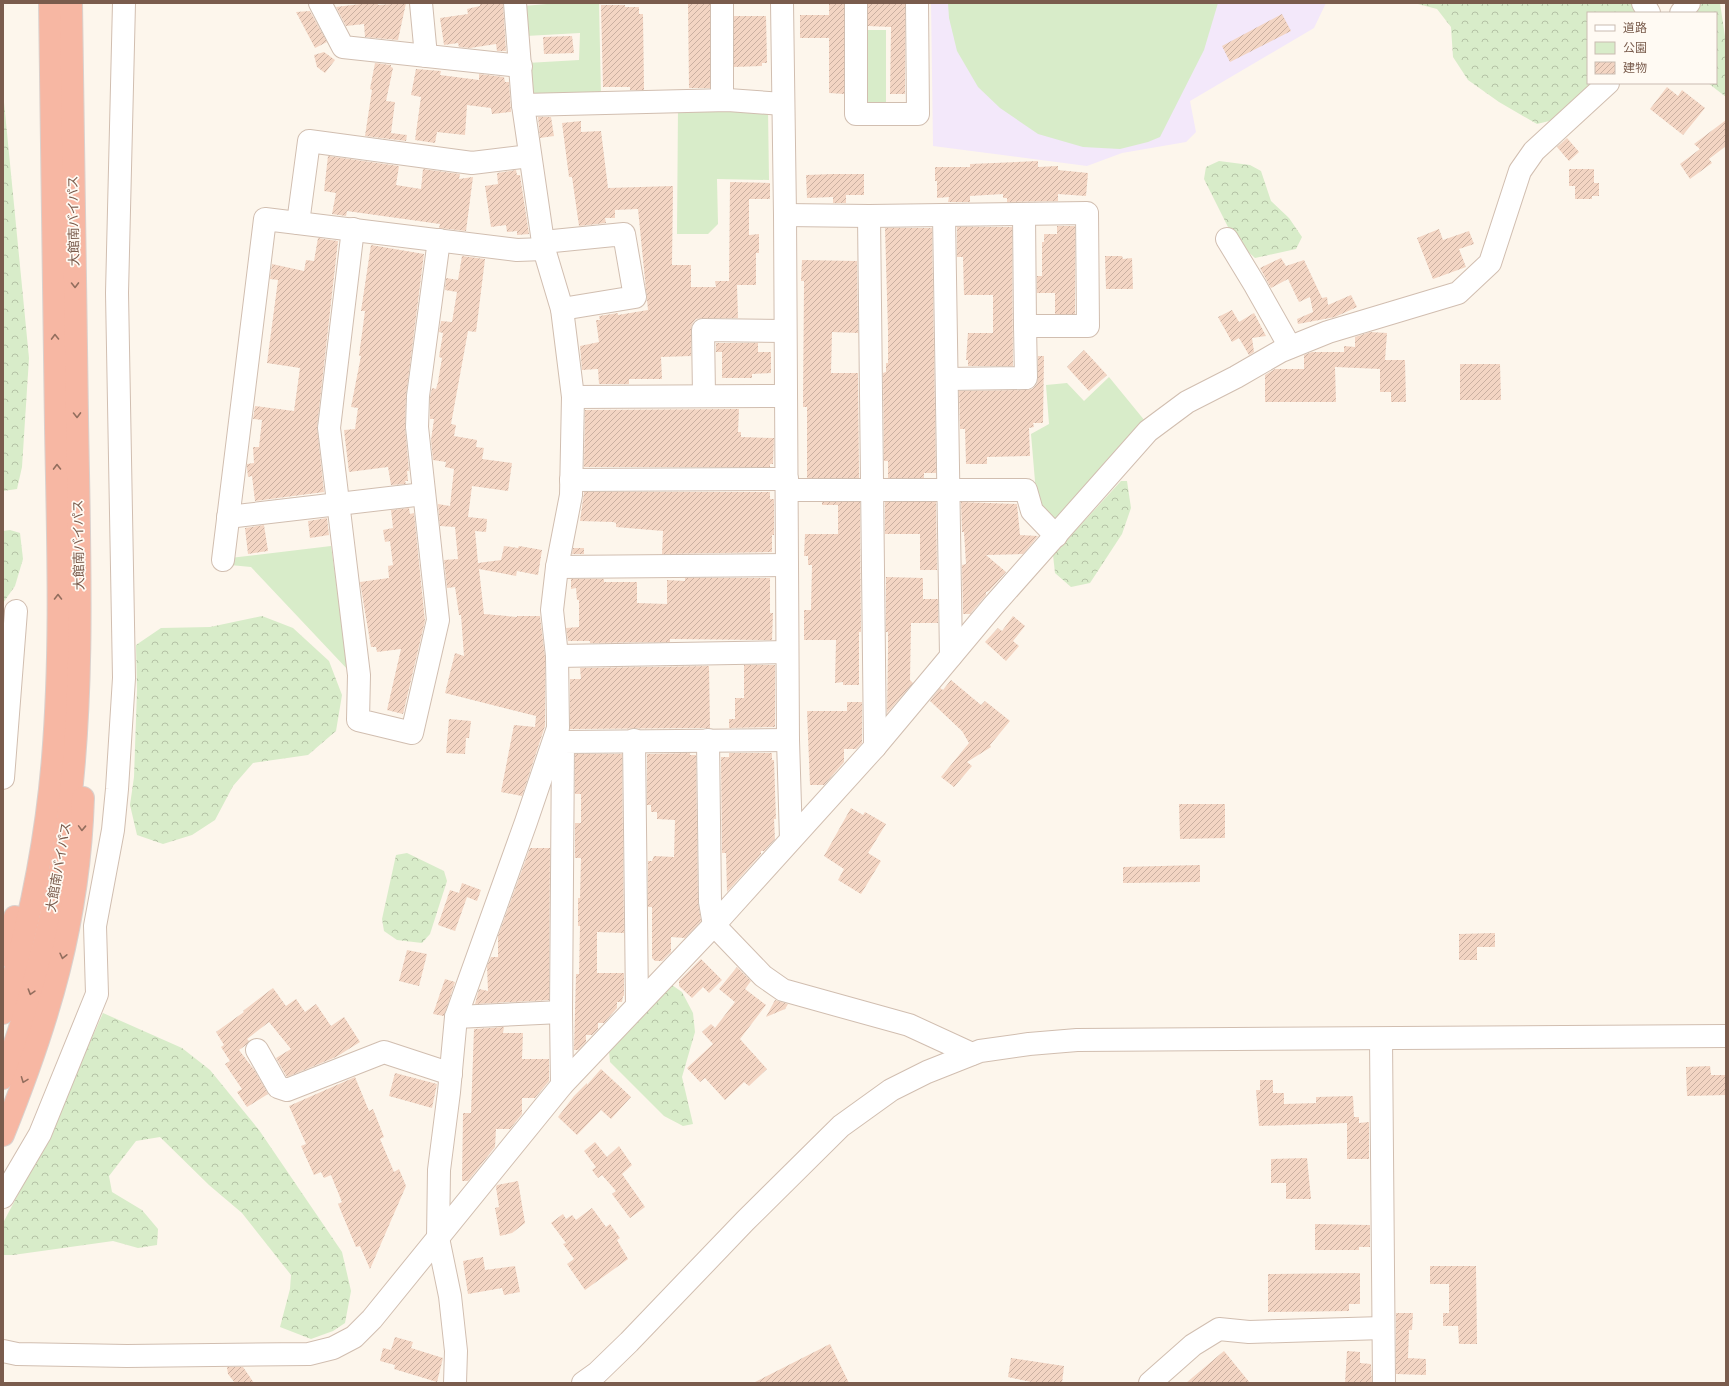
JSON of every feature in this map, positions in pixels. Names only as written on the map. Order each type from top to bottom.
[{"type":"highway","points":[[38,3],[63,204]]},
{"type":"highway","name":"大館南バイパス","points":[[3,1078],[34,984],[48,928],[59,874],[68,820],[74,761],[80,635],[63,204],[50,3]]},
{"type":"highway","name":"大館南バイパス","points":[[3,1013],[28,922],[46,823],[53,759],[58,636],[63,204],[71,3]]},
{"type":"highway","points":[[63,204],[76,140],[78,3]]},
{"type":"highway","points":[[3,1135],[34,1053],[51,1002],[60,970],[75,901],[80,866],[83,797],[83,712],[80,635]]},
{"type":"highway","points":[[3,955],[19,902],[37,820],[48,747],[58,636]]},
{"type":"street","points":[[3,1197],[40,1134],[97,994],[95,926],[112,830],[117,789],[124,678],[117,293],[124,3]]},
{"type":"street","points":[[320,3],[343,47],[520,66]]},
{"type":"street","points":[[421,3],[426,56]]},
{"type":"street","points":[[514,3],[523,105],[530,156],[544,246],[562,309],[572,397],[571,495],[557,567],[552,610],[557,656],[562,1085]]},
{"type":"street","points":[[722,3],[722,100]]},
{"type":"street","points":[[782,3],[785,215],[787,652],[791,839]]},
{"type":"street","points":[[856,3],[856,114],[918,114],[917,3]]},
{"type":"street","points":[[1643,3],[1648,12]]},
{"type":"street","points":[[1682,12],[1689,3]]},
{"type":"street","points":[[3,1351],[17,1354],[127,1356],[309,1354],[333,1348],[354,1337],[372,1318],[562,1085],[714,925],[875,747],[951,656],[1148,432],[1187,402],[1290,347],[1328,332],[1458,293],[1490,263],[1520,171],[1534,151],[1607,84]]},
{"type":"street","points":[[523,105],[722,100],[783,104]]},
{"type":"street","points":[[298,223],[309,141],[472,163],[530,156]]},
{"type":"street","points":[[785,215],[869,216],[1087,213],[1088,326],[1025,326]]},
{"type":"street","points":[[947,379],[1026,378],[1024,214]]},
{"type":"street","points":[[944,215],[951,656]]},
{"type":"street","points":[[869,216],[875,747]]},
{"type":"street","points":[[223,560],[265,219],[517,250],[624,234],[635,297],[562,309]]},
{"type":"street","points":[[352,229],[329,428],[359,675],[358,720],[412,733],[438,620],[417,427],[418,396],[439,240]]},
{"type":"street","points":[[1227,239],[1290,347]]},
{"type":"street","points":[[704,395],[703,330],[785,330]]},
{"type":"street","points":[[572,397],[704,395],[786,396]]},
{"type":"street","points":[[571,480],[787,484],[871,490],[1026,490],[1032,510],[1056,536]]},
{"type":"street","points":[[228,517],[424,494]]},
{"type":"street","points":[[557,567],[787,565]]},
{"type":"street","points":[[3,778],[16,611]]},
{"type":"street","points":[[557,656],[787,652]]},
{"type":"street","points":[[558,740],[788,740]]},
{"type":"street","points":[[455,1383],[456,1351],[450,1296],[438,1238],[439,1170],[451,1074],[456,1017],[526,822],[558,740]]},
{"type":"street","points":[[634,740],[637,1005]]},
{"type":"street","points":[[708,740],[710,902],[714,925],[763,976],[783,990],[909,1025],[972,1054]]},
{"type":"street","points":[[456,1017],[561,1012]]},
{"type":"street","points":[[583,1383],[597,1373],[629,1342],[745,1221],[841,1126],[891,1090],[980,1051],[1029,1044],[1077,1040],[1726,1036]]},
{"type":"street","points":[[1381,1039],[1384,1383]]},
{"type":"street","points":[[257,1050],[278,1087],[287,1090],[384,1052],[451,1074]]},
{"type":"street","points":[[1150,1383],[1193,1346],[1219,1329],[1249,1332],[1383,1328]]},
{"type":"shaded area","points":[[931,3],[1326,3],[1314,28],[1190,101],[1196,132],[1186,142],[1122,153],[1087,166],[933,146]]},
{"type":"green space","points":[[559,3],[599,3],[601,96],[529,96],[527,63],[579,60],[580,33],[526,36],[523,6]]},
{"type":"green space","points":[[948,3],[1218,3],[1204,50],[1160,137],[1148,142],[1120,149],[1083,147],[1038,134],[1000,108],[978,87],[957,51],[949,18]]},
{"type":"green space","points":[[1414,3],[1632,3],[1637,12],[1587,12],[1587,84],[1599,84],[1561,118],[1537,124],[1499,102],[1468,80],[1453,57],[1451,27],[1437,9]]},
{"type":"green space","points":[[1702,3],[1720,3],[1726,43],[1726,97],[1709,84],[1717,84],[1717,12],[1694,12]]},
{"type":"green space","points":[[863,30],[886,30],[886,105],[863,106]]},
{"type":"green space","points":[[3,92],[29,358],[22,467],[17,489],[3,491]]},
{"type":"green space","points":[[678,107],[768,109],[769,180],[717,179],[718,224],[708,234],[677,234]]},
{"type":"green space","points":[[1219,161],[1250,165],[1261,171],[1271,201],[1289,218],[1302,237],[1296,249],[1255,258],[1234,239],[1204,179],[1206,167]]},
{"type":"green space","points":[[1109,377],[1145,421],[1056,525],[1037,505],[1031,434],[1049,424],[1046,385],[1067,383],[1084,401]]},
{"type":"green space","points":[[1121,481],[1127,481],[1131,508],[1122,534],[1090,583],[1071,587],[1055,573],[1053,555]]},
{"type":"green space","points":[[10,530],[20,533],[23,559],[15,586],[3,603],[3,531]]},
{"type":"green space","points":[[331,546],[349,671],[251,567],[230,565],[230,558]]},
{"type":"green space","points":[[262,616],[293,628],[329,661],[342,695],[336,731],[308,755],[253,763],[233,786],[215,820],[192,835],[163,844],[137,835],[130,805],[134,777],[137,690],[136,645],[161,628],[210,627]]},
{"type":"green space","points":[[407,853],[444,871],[447,881],[430,934],[422,943],[397,940],[384,931],[382,919],[396,855]]},
{"type":"green space","points":[[669,983],[682,992],[693,1013],[695,1032],[682,1077],[693,1124],[683,1126],[664,1116],[610,1062],[609,1051]]},
{"type":"green space","points":[[103,1013],[182,1048],[210,1070],[259,1130],[342,1252],[351,1291],[345,1323],[333,1331],[311,1339],[280,1327],[290,1289],[291,1275],[242,1213],[209,1185],[160,1137],[136,1141],[109,1176],[112,1192],[142,1210],[158,1229],[157,1245],[138,1248],[113,1241],[13,1255],[3,1255],[3,1223],[41,1151]]},
{"type":"building","points":[[378,3],[378,5],[406,3],[398,40],[365,37],[364,24],[346,26],[336,7]]},
{"type":"building","points":[[480,3],[503,3],[506,51],[497,51],[496,44],[470,48],[459,47],[458,43],[444,45],[440,18],[468,14],[467,9],[480,6]]},
{"type":"building","points":[[688,3],[710,3],[710,88],[689,88]]},
{"type":"building","points":[[829,3],[844,3],[844,94],[829,93],[829,38],[800,38],[800,15],[829,15]]},
{"type":"building","points":[[905,3],[905,94],[890,94],[891,27],[868,26],[868,4]]},
{"type":"building","points":[[601,5],[625,5],[625,7],[639,7],[639,14],[643,14],[644,90],[630,90],[630,87],[603,87]]},
{"type":"building","points":[[310,11],[327,42],[315,48],[296,12]]},
{"type":"building","points":[[1282,14],[1291,31],[1230,62],[1222,46]]},
{"type":"building","points":[[734,16],[766,16],[767,63],[762,63],[762,66],[734,67]]},
{"type":"building","points":[[572,36],[574,53],[544,54],[543,37]]},
{"type":"building","points":[[324,52],[335,60],[325,73],[317,67],[314,55]]},
{"type":"building","points":[[375,63],[391,65],[393,68],[386,101],[395,102],[391,133],[407,135],[406,141],[365,136],[372,90],[370,89]]},
{"type":"building","points":[[416,69],[441,71],[440,75],[479,80],[479,74],[504,77],[505,82],[509,82],[511,112],[492,114],[491,108],[467,105],[465,135],[437,132],[435,143],[415,140],[421,97],[411,95]]},
{"type":"building","points":[[1667,87],[1678,96],[1682,90],[1705,108],[1683,135],[1650,109]]},
{"type":"building","points":[[538,117],[551,117],[554,136],[540,138]]},
{"type":"building","points":[[1726,120],[1726,146],[1709,159],[1712,163],[1690,179],[1680,164],[1700,149],[1694,144]]},
{"type":"building","points":[[581,121],[581,132],[601,131],[608,188],[673,186],[672,265],[691,265],[691,287],[716,287],[715,281],[729,281],[730,182],[770,183],[770,199],[749,199],[749,235],[759,234],[759,253],[756,253],[756,285],[737,285],[738,318],[696,319],[692,324],[691,330],[691,356],[661,357],[662,379],[629,379],[629,384],[599,384],[598,369],[582,370],[580,346],[599,342],[596,320],[600,320],[599,316],[618,313],[618,315],[648,310],[638,209],[615,210],[615,218],[605,218],[606,223],[579,226],[572,177],[569,177],[562,123]]},
{"type":"building","points":[[1567,138],[1579,152],[1569,161],[1557,147]]},
{"type":"building","points":[[328,156],[399,166],[396,185],[421,189],[423,169],[460,174],[459,179],[473,177],[466,231],[439,228],[440,224],[347,211],[346,216],[332,214],[336,193],[324,191]]},
{"type":"building","points":[[1038,161],[1038,167],[1058,166],[1058,170],[1088,173],[1086,196],[1058,194],[1058,201],[1007,202],[1007,198],[1003,198],[1003,194],[970,196],[970,202],[948,202],[949,197],[937,198],[935,167],[970,167],[970,164]]},
{"type":"building","points":[[1569,169],[1594,169],[1594,183],[1599,183],[1599,196],[1592,196],[1592,199],[1575,199],[1575,186],[1569,186]]},
{"type":"building","points":[[516,170],[517,175],[520,175],[529,234],[517,235],[517,231],[507,232],[506,225],[491,227],[485,186],[498,184],[497,173]]},
{"type":"building","points":[[864,174],[864,195],[846,195],[846,203],[833,203],[833,197],[807,198],[806,175]]},
{"type":"building","points":[[1057,226],[1075,226],[1075,314],[1055,314],[1055,293],[1037,293],[1037,276],[1042,276],[1042,242],[1044,242],[1044,234],[1057,234]]},
{"type":"building","points":[[957,227],[1012,227],[1013,366],[968,366],[968,360],[966,360],[968,333],[993,333],[993,295],[964,295],[963,257],[957,257]]},
{"type":"building","points":[[885,228],[932,228],[936,473],[924,473],[924,478],[888,478],[888,461],[884,461],[883,373],[886,372],[886,363],[888,363]]},
{"type":"building","points":[[1439,229],[1443,240],[1469,231],[1474,244],[1459,249],[1466,267],[1433,279],[1417,238]]},
{"type":"building","points":[[318,238],[338,241],[317,427],[324,492],[255,501],[252,476],[248,477],[247,464],[254,463],[253,447],[259,447],[262,420],[253,419],[255,406],[294,411],[300,368],[267,363],[278,280],[270,279],[272,264],[304,271],[306,260],[314,261]]},
{"type":"building","points":[[371,245],[424,254],[406,396],[405,427],[409,471],[407,471],[408,481],[405,481],[406,484],[391,485],[388,467],[349,472],[344,430],[355,429],[358,408],[351,407],[361,356],[359,356],[365,311],[361,311]]},
{"type":"building","points":[[462,256],[485,259],[476,332],[468,331],[451,424],[456,425],[454,436],[477,440],[476,447],[484,448],[482,459],[512,463],[508,491],[472,486],[468,517],[487,519],[486,532],[475,531],[478,563],[501,560],[504,546],[518,548],[519,546],[542,550],[538,575],[517,571],[516,576],[479,569],[484,614],[517,617],[540,616],[545,657],[545,726],[522,796],[501,792],[514,725],[535,727],[536,716],[445,693],[455,653],[464,656],[461,615],[459,615],[455,587],[447,588],[444,560],[458,559],[455,527],[440,526],[438,504],[450,506],[454,469],[445,467],[446,462],[433,460],[431,440],[434,419],[430,419],[430,397],[432,388],[436,389],[442,358],[439,357],[443,333],[439,332],[441,321],[452,322],[457,292],[445,290],[446,278],[458,280]]},
{"type":"building","points":[[1105,256],[1122,256],[1123,259],[1132,258],[1133,289],[1106,289]]},
{"type":"building","points":[[1281,258],[1286,266],[1304,260],[1322,298],[1327,297],[1328,305],[1351,295],[1357,307],[1335,317],[1298,324],[1297,319],[1313,312],[1310,297],[1299,302],[1288,279],[1271,288],[1260,268]]},
{"type":"building","points":[[802,260],[857,261],[858,333],[832,332],[831,373],[858,373],[859,478],[807,478],[807,407],[803,407],[804,281],[801,281]]},
{"type":"building","points":[[1232,310],[1239,322],[1254,313],[1266,336],[1252,338],[1254,352],[1249,355],[1239,338],[1232,342],[1218,317]]},
{"type":"building","points":[[1370,332],[1387,333],[1385,360],[1405,360],[1406,402],[1391,402],[1391,392],[1380,392],[1380,369],[1335,367],[1336,402],[1265,402],[1265,375],[1275,369],[1304,369],[1304,355],[1312,352],[1344,352],[1344,346],[1355,347],[1355,337]]},
{"type":"building","points":[[716,343],[758,343],[758,352],[771,352],[771,373],[752,374],[752,378],[722,378],[722,352],[716,352]]},
{"type":"building","points":[[1084,350],[1107,375],[1089,391],[1067,367]]},
{"type":"building","points":[[1038,356],[1044,356],[1043,423],[1033,423],[1034,427],[1029,428],[1030,456],[987,457],[987,464],[966,464],[965,429],[960,429],[959,391],[1032,389],[1037,384]]},
{"type":"building","points":[[1460,364],[1500,364],[1501,400],[1460,400]]},
{"type":"building","points":[[739,409],[738,432],[741,432],[741,437],[774,438],[773,464],[770,464],[770,467],[584,467],[585,410]]},
{"type":"building","points":[[584,492],[770,492],[770,499],[774,499],[774,535],[772,535],[772,552],[662,554],[663,531],[616,527],[616,523],[613,522],[580,521]]},
{"type":"building","points":[[822,502],[860,502],[861,632],[859,632],[859,685],[843,685],[843,682],[835,683],[836,640],[804,640],[804,610],[811,610],[812,565],[808,565],[808,556],[804,556],[805,534],[838,534],[838,505],[822,505]]},
{"type":"building","points":[[885,502],[936,502],[937,570],[920,570],[920,534],[885,534]]},
{"type":"building","points":[[961,502],[1017,504],[1020,535],[1038,536],[1023,554],[986,555],[1006,572],[989,591],[986,592],[986,595],[970,614],[963,614],[962,565],[966,564],[964,532],[962,532]]},
{"type":"building","points":[[409,508],[410,514],[414,513],[425,621],[403,714],[387,710],[401,649],[377,652],[376,647],[371,647],[360,582],[389,578],[388,566],[393,565],[390,541],[385,542],[383,530],[393,528],[391,510]]},
{"type":"building","points":[[327,518],[329,535],[310,538],[308,521]]},
{"type":"building","points":[[264,525],[268,551],[248,554],[245,528]]},
{"type":"building","points":[[573,548],[584,548],[584,554],[572,554]]},
{"type":"building","points":[[886,577],[923,578],[923,599],[938,599],[938,623],[911,623],[910,680],[913,683],[887,713],[888,632],[886,632]]},
{"type":"building","points":[[685,578],[770,578],[770,613],[773,613],[772,640],[670,639],[670,642],[590,643],[590,641],[568,641],[566,628],[579,627],[579,600],[577,600],[576,588],[571,589],[571,579],[604,579],[604,582],[637,582],[637,603],[667,604],[667,580],[685,581]]},
{"type":"building","points":[[1013,616],[1025,626],[1013,641],[1019,646],[1006,661],[985,642],[998,628],[1002,631]]},
{"type":"building","points":[[744,665],[775,665],[775,727],[729,728],[729,719],[735,719],[735,698],[744,698]]},
{"type":"building","points":[[709,666],[710,728],[570,729],[570,679],[581,679],[580,668]]},
{"type":"building","points":[[951,680],[981,705],[985,701],[1010,721],[990,745],[991,747],[967,762],[972,766],[954,787],[941,777],[969,743],[962,731],[930,701],[940,688],[943,690]]},
{"type":"building","points":[[847,702],[862,702],[862,743],[856,749],[844,749],[844,762],[824,785],[810,785],[807,711],[847,711]]},
{"type":"building","points":[[449,719],[471,721],[469,738],[466,738],[465,754],[446,753]]},
{"type":"building","points":[[690,753],[690,755],[696,755],[698,902],[701,921],[685,938],[671,937],[671,952],[662,961],[655,961],[652,958],[652,907],[648,907],[648,861],[652,861],[654,856],[674,857],[675,820],[657,819],[657,812],[651,812],[651,805],[647,805],[647,754]]},
{"type":"building","points":[[729,753],[772,753],[772,760],[774,760],[776,819],[774,819],[775,839],[764,851],[761,851],[761,854],[727,892],[726,853],[722,853],[721,757],[729,757]]},
{"type":"building","points":[[575,754],[622,754],[624,933],[597,932],[597,973],[624,973],[624,996],[622,1002],[617,1002],[617,1008],[604,1023],[598,1023],[598,1029],[592,1035],[586,1035],[586,1042],[578,1050],[574,1050],[576,974],[579,974],[580,926],[578,926],[578,898],[580,898],[581,858],[575,858],[575,823],[581,823],[581,794],[575,794]]},
{"type":"building","points":[[1179,804],[1225,804],[1225,838],[1180,839]]},
{"type":"building","points":[[851,808],[863,815],[865,812],[886,824],[868,853],[881,861],[861,894],[838,880],[844,869],[824,856]]},
{"type":"building","points":[[530,848],[550,848],[549,1000],[475,1004],[479,989],[488,991],[487,966],[491,957],[498,957],[498,936]]},
{"type":"building","points":[[1200,865],[1200,882],[1123,883],[1123,867]]},
{"type":"building","points":[[462,883],[481,890],[477,901],[467,897],[455,931],[438,925],[450,890],[459,893]]},
{"type":"building","points":[[1495,933],[1495,947],[1477,947],[1477,960],[1459,960],[1459,934]]},
{"type":"building","points":[[407,950],[427,954],[419,986],[399,981]]},
{"type":"building","points":[[701,959],[722,980],[709,993],[703,987],[692,998],[679,986],[679,981]]},
{"type":"building","points":[[737,967],[751,981],[745,989],[766,1005],[740,1039],[767,1069],[749,1086],[744,1082],[725,1100],[705,1078],[700,1082],[687,1068],[713,1044],[702,1032],[711,1024],[715,1028],[735,1002],[719,989]]},
{"type":"building","points":[[445,979],[455,982],[444,1016],[433,1014]]},
{"type":"building","points":[[273,988],[286,1006],[296,999],[305,1012],[316,1004],[331,1026],[344,1017],[360,1042],[336,1057],[287,1077],[276,1058],[291,1049],[269,1022],[247,1039],[249,1041],[239,1050],[255,1071],[268,1094],[247,1107],[237,1092],[242,1089],[225,1064],[230,1061],[221,1047],[224,1045],[216,1032],[244,1012],[243,1011]]},
{"type":"building","points":[[775,1000],[788,1004],[785,1009],[766,1017]]},
{"type":"building","points":[[504,1027],[503,1033],[523,1033],[522,1059],[549,1059],[549,1081],[535,1098],[522,1098],[522,1114],[510,1129],[496,1129],[495,1147],[468,1181],[462,1181],[463,1113],[471,1113],[474,1029]]},
{"type":"building","points":[[1710,1066],[1711,1075],[1726,1075],[1726,1095],[1687,1096],[1686,1067]]},
{"type":"building","points":[[601,1069],[631,1097],[611,1119],[601,1110],[577,1135],[558,1117],[574,1096],[587,1083],[587,1085]]},
{"type":"building","points":[[395,1073],[437,1084],[432,1108],[389,1096]]},
{"type":"building","points":[[355,1077],[369,1111],[373,1109],[384,1137],[380,1139],[394,1172],[399,1169],[406,1186],[370,1269],[360,1246],[356,1247],[338,1204],[342,1202],[331,1175],[324,1178],[321,1172],[314,1175],[301,1146],[306,1144],[289,1106]]},
{"type":"building","points":[[1260,1080],[1273,1080],[1273,1093],[1284,1093],[1284,1104],[1316,1103],[1316,1097],[1353,1096],[1354,1117],[1359,1117],[1359,1123],[1369,1122],[1369,1159],[1347,1159],[1347,1123],[1259,1126],[1256,1090],[1260,1090]]},
{"type":"building","points":[[595,1142],[607,1157],[619,1146],[632,1165],[622,1174],[645,1207],[630,1218],[612,1194],[616,1191],[602,1175],[598,1178],[592,1170],[596,1167],[584,1151]]},
{"type":"building","points":[[1307,1158],[1311,1199],[1286,1199],[1286,1183],[1271,1183],[1271,1159]]},
{"type":"building","points":[[518,1181],[525,1223],[512,1233],[500,1236],[495,1208],[499,1207],[496,1187],[497,1185]]},
{"type":"building","points":[[592,1208],[606,1227],[610,1224],[620,1238],[617,1240],[628,1259],[585,1290],[567,1264],[574,1259],[563,1244],[566,1243],[551,1223],[563,1214],[566,1219],[572,1215],[576,1220]]},
{"type":"building","points":[[1315,1224],[1370,1225],[1370,1247],[1359,1247],[1359,1250],[1315,1250]]},
{"type":"building","points":[[483,1257],[485,1270],[515,1266],[520,1292],[504,1295],[502,1288],[468,1294],[463,1261]]},
{"type":"building","points":[[1430,1266],[1476,1266],[1477,1344],[1459,1344],[1458,1326],[1443,1326],[1443,1313],[1449,1313],[1449,1284],[1430,1284]]},
{"type":"building","points":[[1360,1273],[1360,1304],[1349,1304],[1349,1311],[1268,1312],[1268,1274]]},
{"type":"building","points":[[1396,1313],[1413,1313],[1412,1330],[1409,1330],[1408,1358],[1426,1359],[1426,1375],[1396,1374]]},
{"type":"building","points":[[395,1337],[413,1342],[411,1348],[443,1358],[437,1382],[394,1369],[395,1365],[380,1361],[383,1348],[391,1350]]},
{"type":"building","points":[[830,1344],[849,1383],[753,1383]]},
{"type":"building","points":[[1224,1351],[1250,1383],[1186,1383]]},
{"type":"building","points":[[1347,1351],[1360,1352],[1360,1363],[1371,1364],[1372,1383],[1345,1383]]},
{"type":"building","points":[[1011,1358],[1064,1366],[1062,1383],[1036,1383],[1008,1377]]},
{"type":"building","points":[[227,1367],[243,1367],[254,1383],[235,1383],[228,1374]]}]
